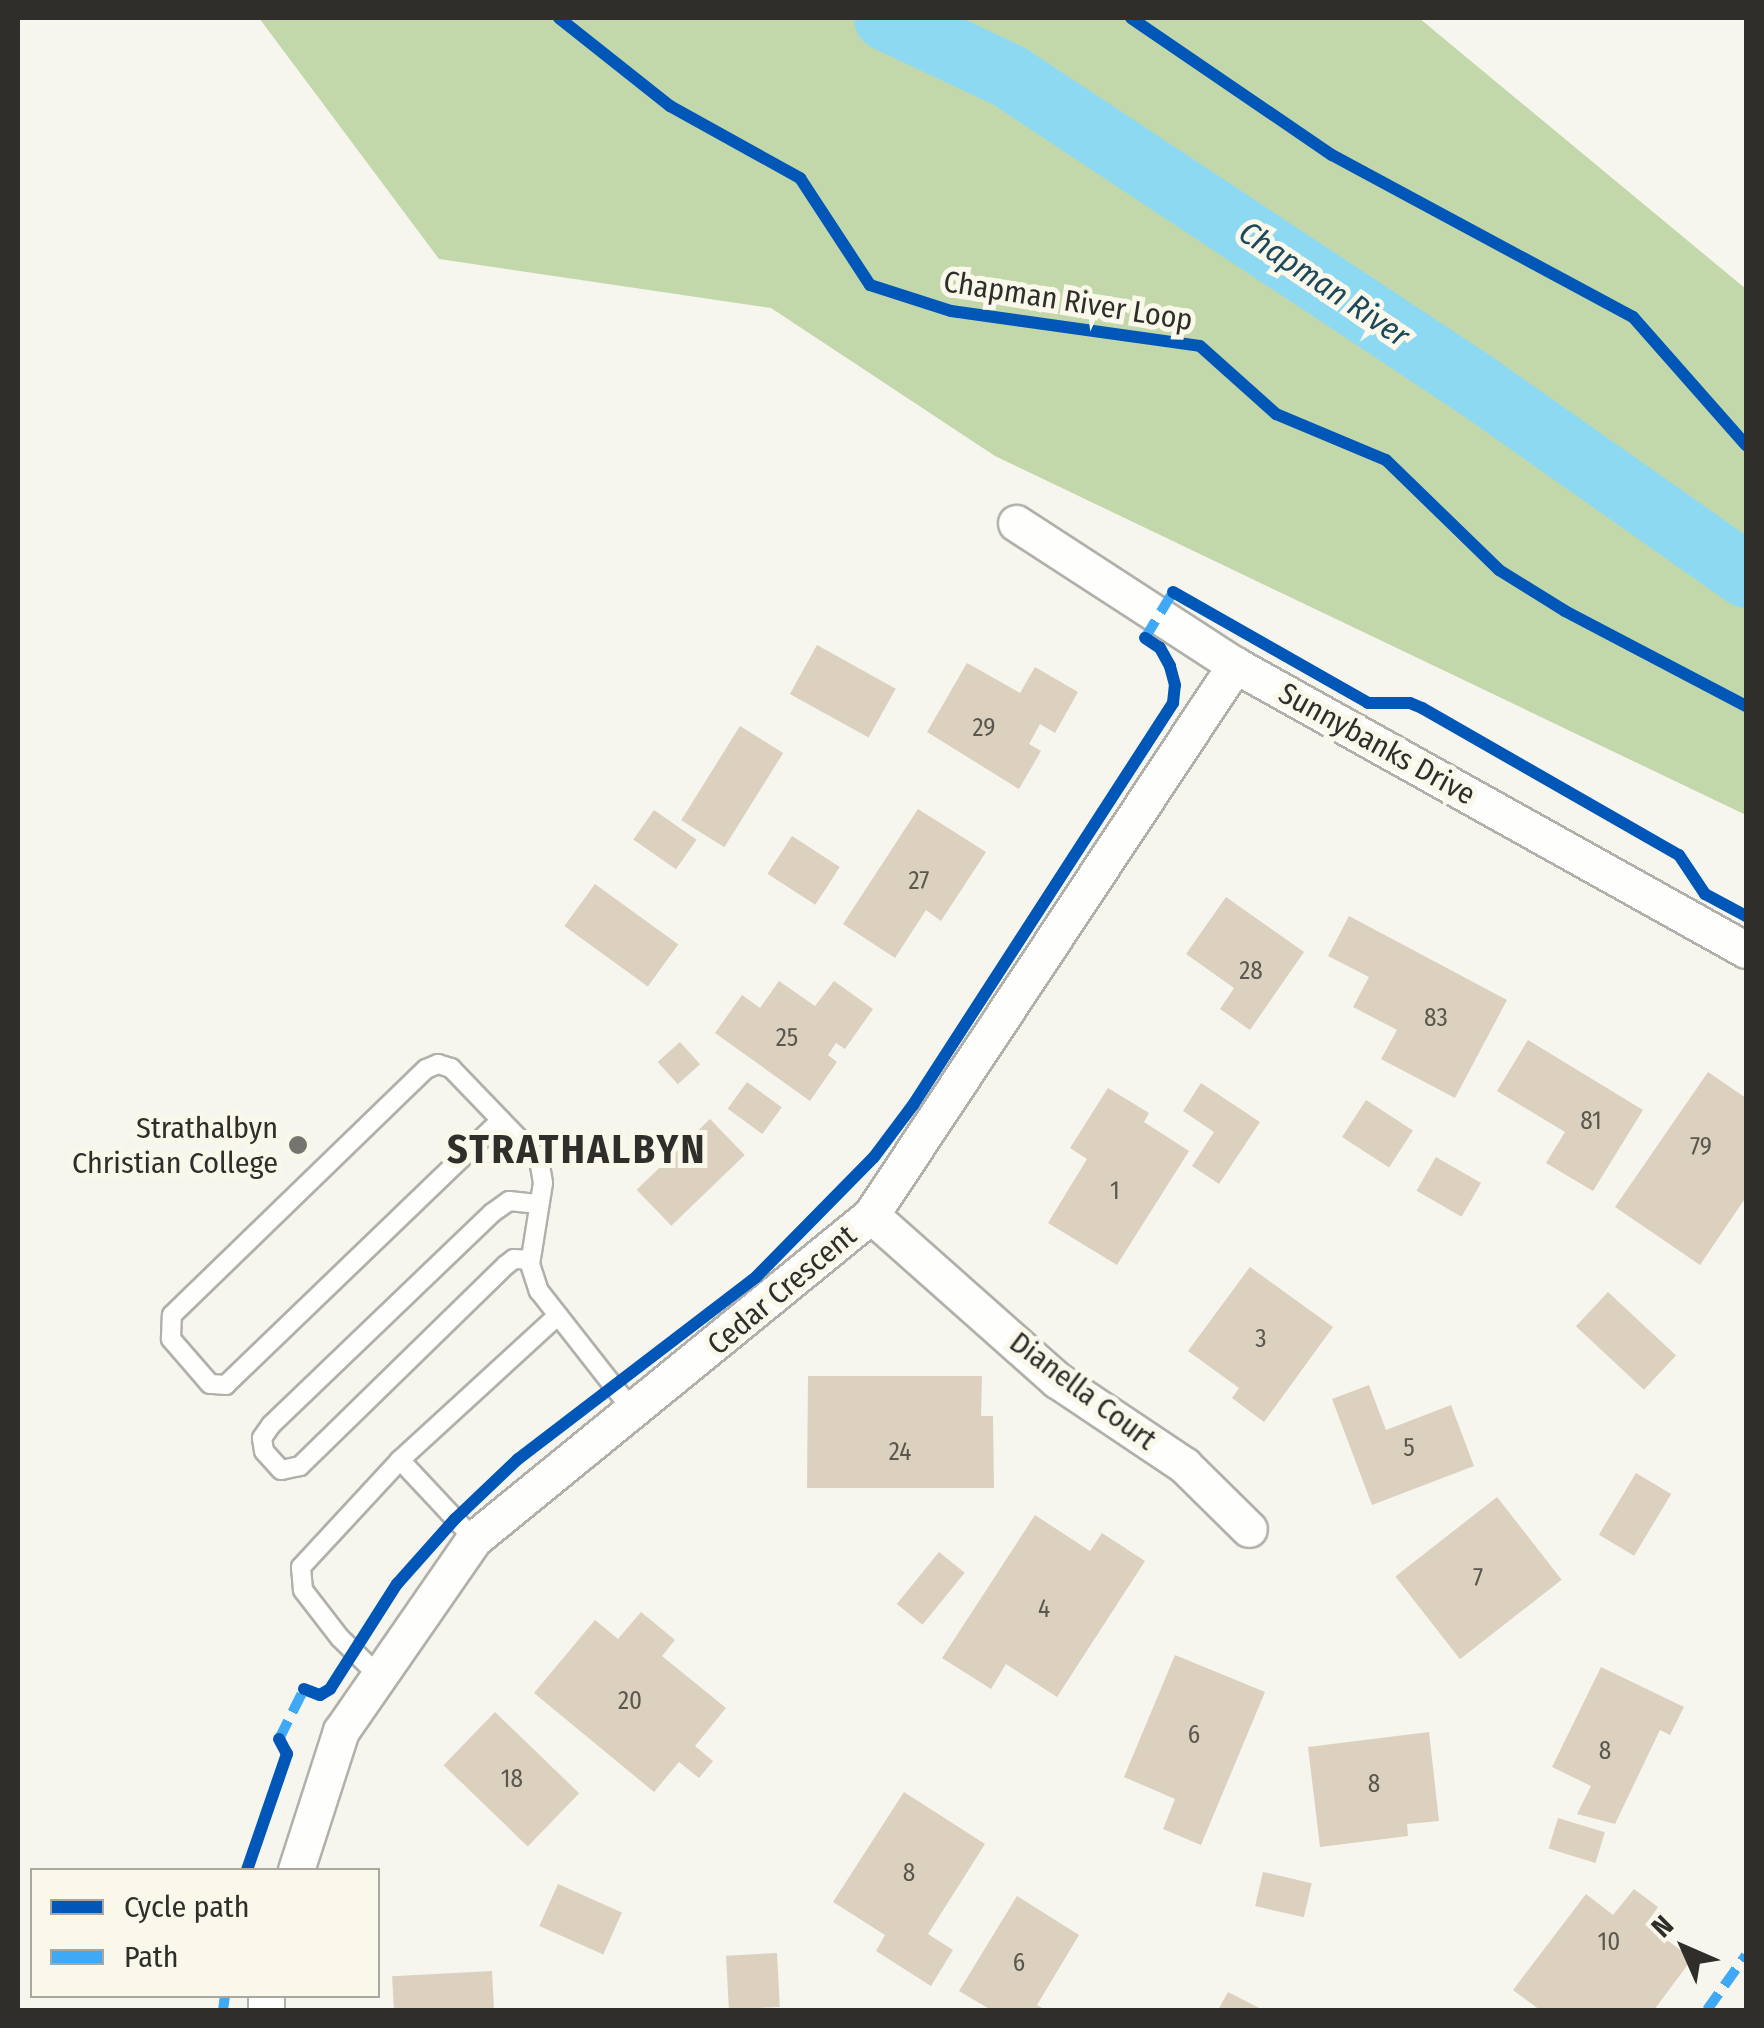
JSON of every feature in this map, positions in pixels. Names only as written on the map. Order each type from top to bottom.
[{"type":"street","name":"Sunnybanks Drive","points":[[1016,523],[1235,664],[1746,950]]},
{"type":"street","name":"Cedar Crescent","points":[[297,1868],[340,1731],[474,1539],[871,1215],[1235,664]]},
{"type":"street","name":"Dianella Court","points":[[871,1215],[1057,1380],[1184,1465],[1249,1528]]},
{"type":"lane","points":[[501,1120],[226,1385],[210,1384],[172,1339],[172,1315],[426,1069],[438,1064],[451,1068],[540,1160],[543,1183],[530,1260],[539,1292],[634,1412]]},
{"type":"lane","points":[[530,1260],[514,1259],[506,1265],[300,1466],[281,1470],[264,1452],[262,1438],[271,1425],[492,1213],[509,1201],[540,1204]]},
{"type":"lane","points":[[379,1676],[340,1638],[302,1590],[301,1567],[400,1460],[558,1315]]},
{"type":"lane","points":[[400,1460],[474,1539]]},
{"type":"green space","points":[[259,18],[1419,18],[1746,289],[1746,815],[995,456],[771,308],[439,259]]},
{"type":"building","points":[[817,645],[896,689],[869,738],[790,694]]},
{"type":"building","points":[[967,663],[1020,693],[1035,667],[1078,692],[1055,733],[1040,724],[1029,744],[1041,751],[1019,789],[927,732]]},
{"type":"building","points":[[740,726],[783,753],[724,847],[681,820]]},
{"type":"building","points":[[918,809],[986,852],[941,921],[926,910],[895,958],[843,924]]},
{"type":"building","points":[[654,810],[697,840],[676,869],[633,839]]},
{"type":"building","points":[[792,836],[840,867],[815,905],[767,874]]},
{"type":"building","points":[[595,884],[678,945],[648,987],[564,926]]},
{"type":"building","points":[[1226,897],[1304,952],[1250,1030],[1220,1009],[1234,988],[1186,954]]},
{"type":"building","points":[[1349,916],[1507,1000],[1455,1098],[1381,1059],[1397,1030],[1353,1007],[1369,977],[1328,956]]},
{"type":"building","points":[[779,981],[815,1006],[834,981],[873,1009],[845,1049],[836,1043],[828,1055],[837,1062],[810,1101],[715,1033],[742,995],[760,1008]]},
{"type":"building","points":[[1528,1040],[1643,1110],[1593,1191],[1546,1163],[1565,1132],[1497,1091]]},
{"type":"building","points":[[680,1042],[700,1064],[678,1084],[658,1062]]},
{"type":"building","points":[[1708,1072],[1746,1098],[1746,1197],[1700,1265],[1615,1207]]},
{"type":"building","points":[[747,1082],[782,1107],[762,1134],[728,1109]]},
{"type":"building","points":[[1201,1083],[1260,1122],[1219,1184],[1192,1166],[1214,1132],[1183,1111]]},
{"type":"building","points":[[1108,1088],[1149,1113],[1144,1122],[1189,1151],[1117,1265],[1048,1223],[1087,1159],[1070,1148]]},
{"type":"building","points":[[1366,1100],[1413,1130],[1389,1167],[1342,1137]]},
{"type":"building","points":[[710,1119],[745,1155],[671,1226],[637,1190]]},
{"type":"building","points":[[1436,1157],[1481,1183],[1462,1217],[1416,1191]]},
{"type":"building","points":[[1250,1267],[1333,1327],[1264,1422],[1232,1398],[1239,1388],[1188,1351]]},
{"type":"building","points":[[1608,1292],[1676,1355],[1644,1390],[1576,1326]]},
{"type":"building","points":[[808,1376],[982,1376],[981,1416],[993,1416],[994,1488],[807,1488]]},
{"type":"building","points":[[1369,1385],[1386,1430],[1451,1405],[1474,1466],[1372,1505],[1332,1399]]},
{"type":"building","points":[[1636,1473],[1671,1494],[1634,1556],[1599,1535]]},
{"type":"building","points":[[1497,1497],[1562,1580],[1460,1659],[1395,1576]]},
{"type":"building","points":[[1035,1515],[1090,1551],[1102,1533],[1145,1561],[1057,1697],[1006,1664],[991,1689],[942,1658]]},
{"type":"building","points":[[939,1552],[965,1573],[922,1625],[897,1604]]},
{"type":"building","points":[[641,1612],[675,1640],[662,1656],[726,1708],[695,1746],[713,1761],[699,1778],[679,1762],[654,1792],[534,1693],[595,1620],[618,1639]]},
{"type":"building","points":[[1175,1655],[1265,1692],[1201,1845],[1163,1829],[1175,1799],[1124,1777]]},
{"type":"building","points":[[1601,1667],[1684,1707],[1670,1735],[1660,1730],[1615,1824],[1577,1814],[1591,1786],[1552,1767]]},
{"type":"building","points":[[495,1712],[579,1793],[528,1847],[444,1765]]},
{"type":"building","points":[[1429,1732],[1439,1821],[1407,1824],[1408,1836],[1320,1847],[1308,1747]]},
{"type":"building","points":[[904,1792],[985,1844],[928,1934],[953,1950],[931,1986],[876,1951],[885,1935],[833,1902]]},
{"type":"building","points":[[1558,1818],[1605,1832],[1596,1863],[1549,1849]]},
{"type":"building","points":[[1263,1872],[1312,1883],[1304,1917],[1255,1906]]},
{"type":"building","points":[[558,1884],[622,1912],[603,1954],[539,1926]]},
{"type":"building","points":[[1634,1889],[1658,1907],[1646,1924],[1692,1959],[1654,2010],[1540,2010],[1513,1990],[1586,1894],[1613,1915]]},
{"type":"building","points":[[1017,1896],[1079,1935],[1037,2005],[1046,2010],[991,2010],[959,1991]]},
{"type":"building","points":[[777,1953],[780,2007],[729,2010],[726,1956]]},
{"type":"building","points":[[492,1971],[494,2010],[394,2010],[392,1976]]},
{"type":"building","points":[[1228,1992],[1263,2010],[1218,2010]]},
{"type":"waterway","name":"Chapman River","points":[[886,18],[1009,76],[1473,383],[1746,575]]},
{"type":"marked path","points":[[1151,642],[1145,638],[1173,592],[1177,594]]},
{"type":"marked path","points":[[283,1742],[279,1739],[304,1689],[313,1692]]},
{"type":"marked path","points":[[1707,2010],[1746,1955]]},
{"type":"marked path","points":[[223,2010],[225,1998]]},
{"type":"cycle path","name":"Chapman River Loop","points":[[559,18],[670,106],[800,178],[870,285],[951,311],[1200,346],[1276,414],[1386,460],[1499,570],[1565,611],[1746,706]]},
{"type":"cycle path","points":[[1131,18],[1332,155],[1633,317],[1746,445]]},
{"type":"cycle path","points":[[1173,592],[1368,703],[1410,703],[1422,708],[1679,855],[1705,894],[1746,916]]},
{"type":"cycle path","points":[[304,1689],[320,1695],[330,1689],[397,1584],[455,1519],[518,1459],[756,1277],[874,1157],[913,1105],[1173,703],[1175,685],[1170,666],[1160,648],[1145,638]]},
{"type":"cycle path","points":[[248,1868],[287,1754],[279,1739]]},
{"type":"place","name":"Strathalbyn Christian College","points":[[298,1145]]},
{"type":"district","name":"STRATHALBYN","points":[[577,1150]]}]
